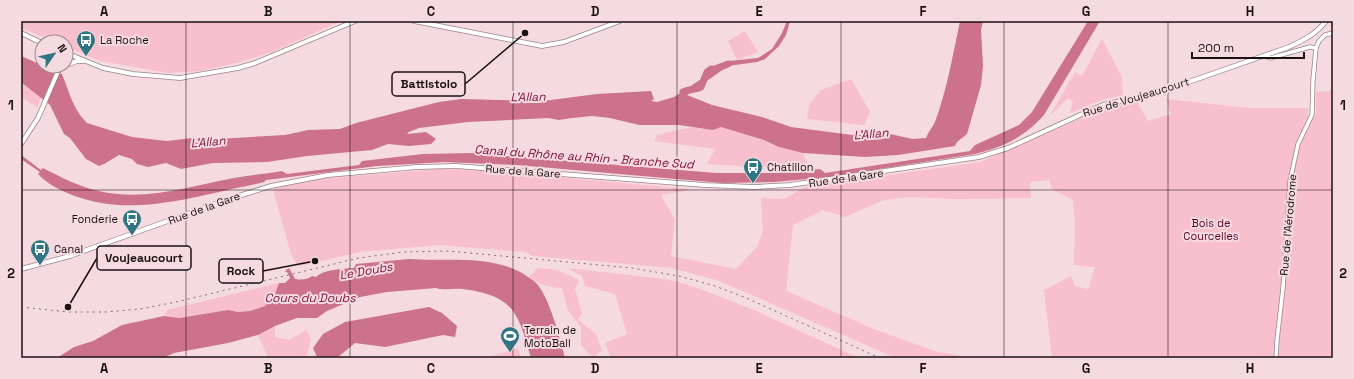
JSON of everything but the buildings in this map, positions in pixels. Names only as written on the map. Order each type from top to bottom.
[{"type":"main road","points":[[74,57],[103,68],[133,74],[188,78],[255,63],[355,21]]},
{"type":"main road","points":[[414,21],[542,46],[564,42],[620,21]]},
{"type":"main road","name":"Rue de Voujeaucourt","points":[[1033,136],[1103,105],[1160,92],[1265,56],[1305,40],[1317,31],[1326,21]]},
{"type":"main road","points":[[21,33],[34,39]]},
{"type":"main road","points":[[74,62],[84,61]]},
{"type":"main road","points":[[21,144],[38,118],[42,106],[58,74]]},
{"type":"main road","name":"Rue de la Gare","points":[[21,269],[70,256],[232,198],[271,186],[328,175],[417,167],[456,166],[705,185],[754,187],[790,185],[979,158],[1008,148],[1033,136]]},
{"type":"street","points":[[1265,56],[1270,58],[1310,47],[1316,48],[1319,41],[1325,35],[1333,33]]},
{"type":"street","name":"Rue de l'Aérodrome","points":[[1276,358],[1283,288],[1290,181],[1298,144],[1312,115],[1316,48]]},
{"type":"green space","points":[[21,21],[341,21],[272,52],[240,62],[201,71],[168,73],[100,61],[74,50],[74,34],[36,34],[21,28]]},
{"type":"green space","points":[[745,31],[758,52],[737,60],[728,41]]},
{"type":"green space","points":[[1102,39],[1122,77],[1123,95],[1102,100],[1070,113],[1073,101],[1068,98],[1049,117],[1075,72],[1082,76]]},
{"type":"green space","points":[[851,79],[870,112],[864,125],[807,119],[809,105],[821,90]]},
{"type":"green space","points":[[21,82],[41,97],[37,107],[21,97]]},
{"type":"green space","name":"Bois de Courcelles","points":[[1333,91],[1333,358],[1052,358],[1044,290],[1071,276],[1075,286],[1088,289],[1095,267],[1074,265],[1075,224],[1073,200],[1052,189],[1049,180],[1030,182],[1031,198],[955,199],[910,197],[884,200],[845,217],[823,210],[793,225],[786,291],[874,329],[937,352],[976,358],[896,358],[716,280],[672,268],[532,256],[526,252],[438,245],[360,252],[300,266],[296,263],[291,254],[273,190],[276,187],[319,179],[439,169],[478,170],[690,189],[661,195],[675,220],[671,256],[736,269],[757,247],[763,231],[761,198],[784,199],[805,187],[980,162],[1098,111],[1137,102],[1148,121],[1171,114],[1166,99],[1250,108],[1308,108],[1308,116],[1316,115],[1316,92]]},
{"type":"green space","points":[[691,127],[713,130],[721,127],[764,140],[779,147],[803,153],[808,165],[757,167],[707,164],[715,149],[654,141],[657,135]]},
{"type":"green space","points":[[538,268],[557,270],[579,281],[575,289],[582,313],[578,320],[596,334],[602,350],[594,357],[581,345],[581,327],[568,310],[562,288],[544,285],[529,277]]},
{"type":"green space","points":[[567,268],[676,281],[754,310],[859,358],[611,358],[605,343],[627,334],[615,294],[585,286],[582,276]]},
{"type":"green space","points":[[279,283],[274,297],[266,306],[250,311],[238,312],[228,310],[179,318],[164,316],[167,310]]},
{"type":"green space","points":[[275,326],[275,337],[289,340],[306,330],[311,339],[306,358],[268,358],[258,335]]},
{"type":"green space","name":"Terrain de MotoBall","points":[[518,348],[521,358],[485,358]]},
{"type":"water","name":"L'Allan","points":[[787,21],[790,21],[786,35],[779,46],[765,59],[757,62],[728,66],[687,95],[712,105],[762,117],[791,127],[852,135],[890,134],[913,139],[926,138],[935,122],[943,97],[960,21],[983,21],[981,30],[983,66],[981,85],[967,134],[957,142],[955,146],[898,155],[865,157],[803,153],[779,147],[764,140],[721,127],[713,130],[679,125],[639,125],[610,118],[592,116],[559,120],[548,118],[468,122],[419,128],[407,134],[426,132],[436,139],[431,144],[409,146],[388,144],[372,150],[307,156],[267,162],[213,163],[181,169],[166,163],[148,167],[137,164],[132,159],[119,155],[99,166],[86,159],[70,138],[64,134],[50,105],[21,82],[21,56],[34,62],[34,74],[62,74],[69,94],[78,112],[87,123],[132,137],[167,141],[192,138],[216,139],[285,135],[308,130],[340,129],[356,123],[439,102],[461,99],[543,101],[597,94],[651,91],[654,99],[651,101],[657,102],[674,97],[724,63],[729,61],[758,58],[772,49],[782,33]]},
{"type":"water","points":[[1088,21],[1100,21],[1044,115],[1029,130],[1013,140],[995,148],[975,154],[828,177],[775,182],[722,183],[517,165],[444,162],[377,166],[266,180],[264,182],[182,200],[146,205],[127,205],[91,201],[67,193],[45,181],[38,174],[40,172],[21,159],[21,155],[41,170],[43,168],[84,187],[116,194],[133,195],[167,192],[234,178],[282,171],[287,174],[359,165],[362,161],[423,154],[471,153],[716,173],[777,173],[820,169],[825,173],[970,151],[975,145],[1019,125],[1032,112]]},
{"type":"water","name":"Cours du Doubs","points":[[409,259],[470,260],[501,264],[515,269],[532,279],[542,291],[546,299],[565,358],[531,358],[517,318],[504,302],[493,296],[463,289],[436,288],[387,292],[360,297],[327,311],[317,318],[297,318],[275,326],[258,335],[228,343],[174,353],[163,358],[57,358],[74,347],[93,341],[122,325],[164,316],[179,318],[228,310],[238,312],[250,311],[265,306],[274,297],[279,283],[285,283],[290,278],[288,273],[285,271],[289,268],[295,279],[302,280],[312,276],[316,277],[319,274],[328,271],[354,268],[356,264]]},
{"type":"water","points":[[429,307],[442,313],[457,326],[455,337],[443,335],[385,347],[355,343],[337,358],[317,357],[313,348],[323,334],[345,322]]},
{"type":"waterway","points":[[683,92],[701,87],[707,72],[711,69],[728,64]]},
{"type":"railway","points":[[21,307],[69,312],[106,312],[140,309],[176,302],[359,258],[403,252],[448,251],[632,268],[679,276],[715,286],[744,297],[880,358]]},
{"type":"place","name":"Battistolo","points":[[525,33]]},
{"type":"place","name":"La Roche","points":[[86,57]]},
{"type":"place","name":"Chatillon","points":[[753,184]]},
{"type":"place","name":"Fonderie","points":[[132,236]]},
{"type":"place","name":"Rock","points":[[315,261]]},
{"type":"place","name":"Canal","points":[[40,266]]},
{"type":"place","name":"Voujeaucourt","points":[[68,307]]},
{"type":"place","name":"Terrain de MotoBall","points":[[510,353]]},
{"type":"water label","name":"Canal du Rhône au Rhin - Branche Sud","points":[[584,157]]},
{"type":"water label","name":"Le Doubs","points":[[366,271]]}]
